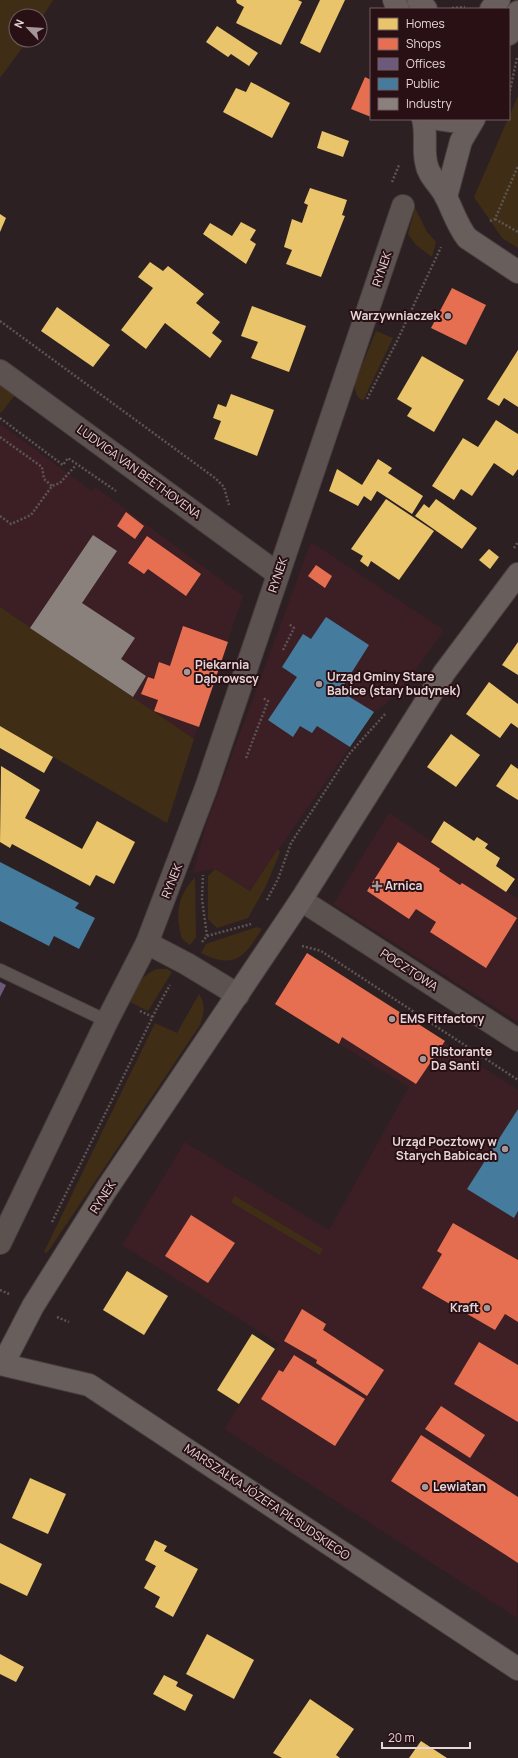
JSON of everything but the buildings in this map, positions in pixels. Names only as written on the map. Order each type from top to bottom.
[{"type":"street","points":[[418,0],[425,8]]},
{"type":"street","points":[[481,7],[499,0]]},
{"type":"street","points":[[510,32],[518,12]]},
{"type":"street","points":[[424,120],[426,135],[425,160],[427,170],[446,197],[452,212],[467,238],[518,272]]},
{"type":"street","points":[[445,120],[459,120]]},
{"type":"street","points":[[446,197],[461,141],[473,120]]},
{"type":"street","name":"RYNEK","points":[[0,1242],[107,1020],[147,943],[206,788],[403,206]]},
{"type":"street","name":"LUDVIGA VAN BEETHOVENA","points":[[0,371],[278,574]]},
{"type":"street","name":"RYNEK","points":[[1,1366],[33,1306],[102,1197],[301,900],[444,673],[518,574]]},
{"type":"street","name":"POCZTOWA","points":[[301,900],[518,1040]]},
{"type":"street","points":[[147,943],[187,964],[238,995]]},
{"type":"street","name":"MARSZAŁKA JÓZEFA PIŁSUDSKIEGO","points":[[1,1366],[90,1385],[518,1669]]},
{"type":"lane","points":[[0,970],[107,1020]]},
{"type":"path","points":[[450,7],[481,7]]},
{"type":"path","points":[[510,90],[518,54]]},
{"type":"path","points":[[518,166],[495,219],[518,232]]},
{"type":"path","points":[[0,321],[215,478],[224,487],[230,509]]},
{"type":"path","points":[[0,418],[62,465],[68,458],[117,492]]},
{"type":"path","points":[[0,437],[42,467],[44,479],[52,486]]},
{"type":"path","points":[[0,516],[11,524],[31,515],[52,486],[60,483],[76,465]]},
{"type":"path","points":[[203,871],[202,899],[207,936]]},
{"type":"path","points":[[51,1225],[157,1008],[172,981],[187,964],[207,936],[249,926],[259,916],[301,945],[321,951],[518,1080]]},
{"type":"shaded area","points":[[0,0],[53,0],[48,8],[8,8],[8,48],[22,48],[0,78]]},
{"type":"shaded area","points":[[518,96],[518,248],[502,238],[474,197],[508,120],[510,120],[510,114]]},
{"type":"shaded area","points":[[415,208],[427,232],[436,242],[432,257],[416,245],[408,234]]},
{"type":"shaded area","points":[[376,331],[393,338],[363,401],[357,396],[354,385]]},
{"type":"shaded area","points":[[0,385],[15,395],[1,413],[0,412]]},
{"type":"shaded area","points":[[0,424],[92,491],[95,487],[243,596],[194,739],[0,607]]},
{"type":"shaded area","points":[[311,542],[444,630],[412,675],[387,703],[374,712],[250,891],[215,869],[193,873],[206,825]]},
{"type":"shaded area","points":[[0,607],[194,739],[167,823],[0,726]]},
{"type":"shaded area","points":[[389,813],[518,899],[518,1022],[333,904]]},
{"type":"shaded area","points":[[278,849],[280,852],[266,886],[248,918],[217,928],[208,919],[208,876],[215,869],[250,891]]},
{"type":"shaded area","points":[[195,877],[196,937],[190,945],[182,939],[178,914],[184,892]]},
{"type":"shaded area","points":[[257,927],[262,929],[250,947],[238,958],[222,960],[201,953],[206,944]]},
{"type":"shaded area","points":[[307,953],[518,1090],[517,1618],[224,1429],[279,1344],[122,1245],[185,1142],[329,1230],[409,1087],[275,1004]]},
{"type":"shaded area","points":[[157,969],[167,969],[172,972],[148,1011],[128,1001],[143,978]]},
{"type":"shaded area","points":[[199,994],[203,1002],[204,1009],[200,1025],[47,1253],[44,1252],[155,1023],[177,1033]]},
{"type":"shaded area","points":[[235,1196],[323,1249],[320,1255],[231,1202]]},
{"type":"place","name":"Warzywniaczek","points":[[448,316]]},
{"type":"place","name":"Piekarnia Dąbrowscy","points":[[187,672]]},
{"type":"place","name":"Urząd Gminy Stare Babice (stary budynek)","points":[[319,684]]},
{"type":"place","name":"Arnica","points":[[377,886]]},
{"type":"place","name":"EMS Fitfactory","points":[[392,1019]]},
{"type":"place","name":"Ristorante Da Santi","points":[[423,1059]]},
{"type":"place","name":"Urząd Pocztowy w Starych Babicach","points":[[505,1149]]},
{"type":"place","name":"Kraft","points":[[487,1308]]},
{"type":"place","name":"Lewiatan","points":[[425,1487]]}]
